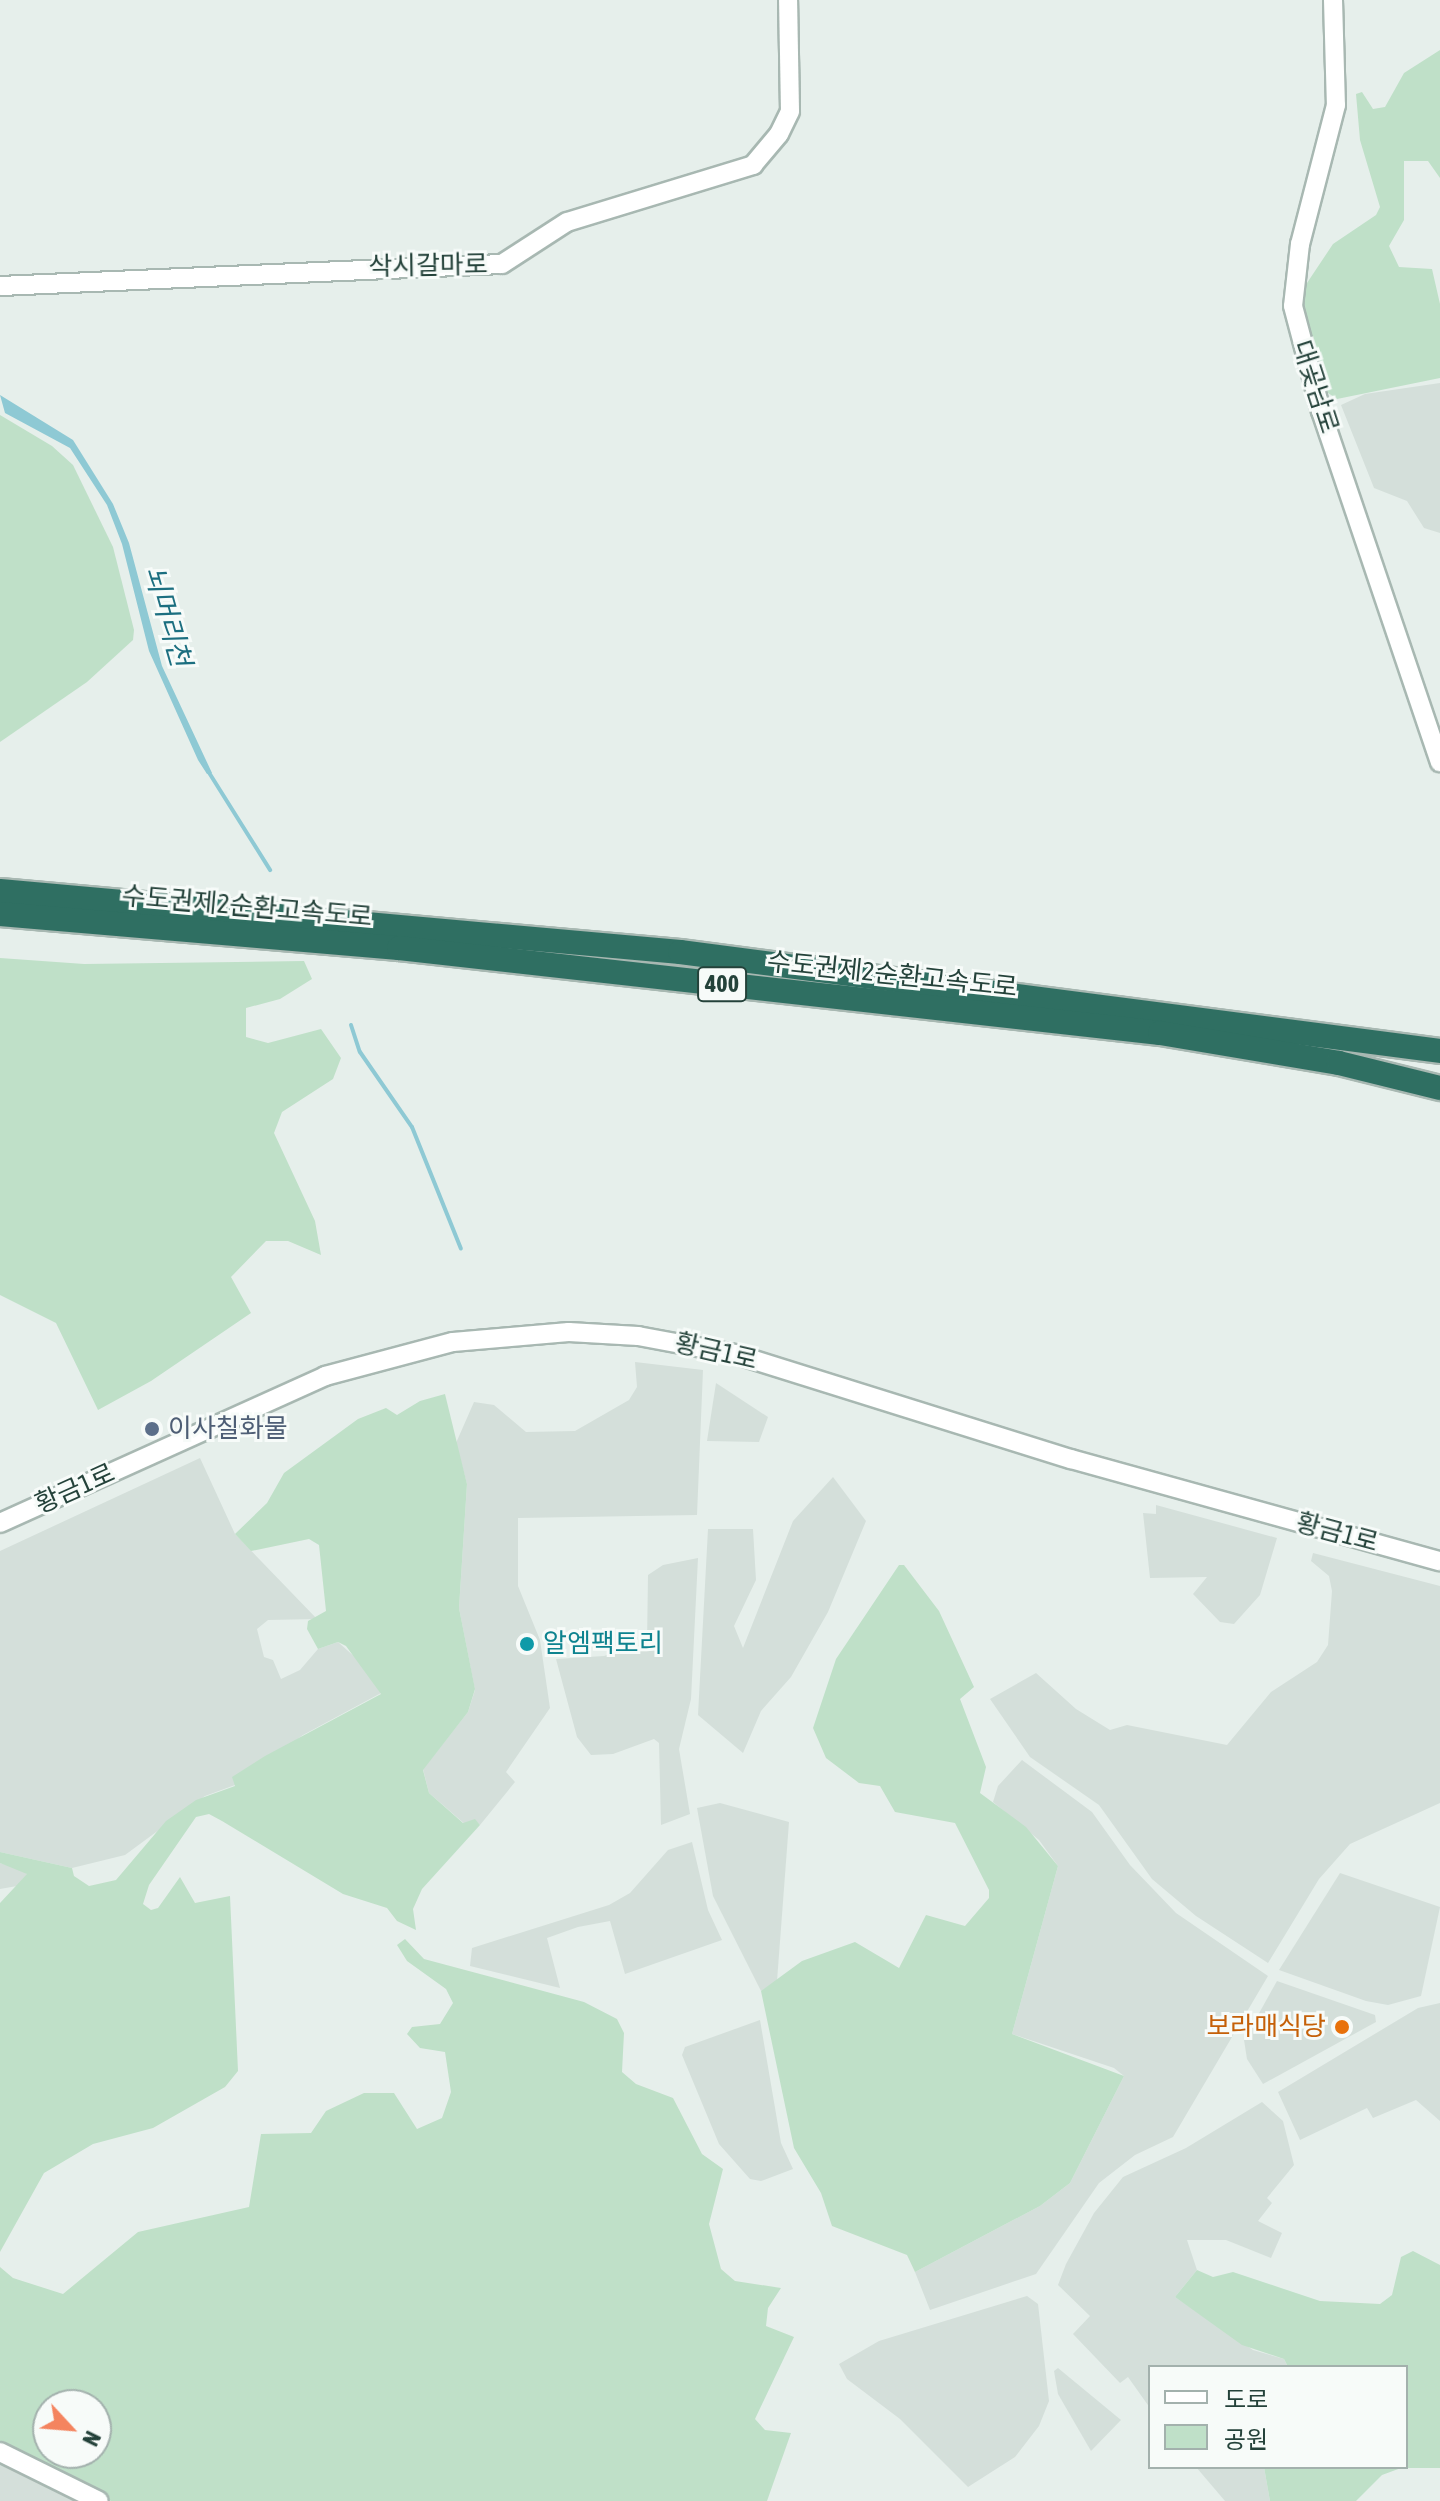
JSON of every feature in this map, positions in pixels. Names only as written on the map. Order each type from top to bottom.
[{"type":"highway","name":"수도권제2순환고속도로","points":[[0,891],[665,950],[1440,1051]]},
{"type":"highway","name":"수도권제2순환고속도로","points":[[0,914],[399,948],[1160,1033],[1339,1063],[1440,1088]]},
{"type":"street","name":"삭시갈마로","points":[[0,286],[502,264],[567,222],[753,165],[779,134],[790,111],[788,0]]},
{"type":"street","name":"대곶남로","points":[[1333,0],[1336,105],[1294,268],[1296,330],[1440,762]]},
{"type":"street","name":"황금1로","points":[[0,1523],[325,1376],[453,1342],[569,1332],[638,1336],[735,1354],[1112,1471],[1440,1561]]},
{"type":"street","points":[[0,2452],[99,2501]]},
{"type":"shaded area","points":[[1440,383],[1440,533],[1424,528],[1407,501],[1374,488],[1341,405],[1365,394]]},
{"type":"shaded area","points":[[635,1362],[703,1370],[697,1515],[518,1518],[518,1586],[540,1640],[550,1708],[506,1772],[515,1782],[480,1825],[475,1820],[466,1825],[429,1793],[423,1769],[468,1712],[475,1690],[459,1608],[467,1484],[456,1443],[474,1402],[494,1405],[526,1432],[575,1431],[629,1400],[637,1387]]},
{"type":"shaded area","points":[[716,1383],[768,1417],[759,1442],[707,1441]]},
{"type":"shaded area","points":[[200,1458],[235,1534],[317,1619],[268,1620],[257,1629],[264,1657],[273,1660],[281,1679],[300,1670],[318,1649],[338,1642],[366,1667],[381,1693],[303,1735],[235,1785],[205,1796],[125,1855],[72,1868],[0,1852],[0,1551]]},
{"type":"shaded area","points":[[833,1477],[866,1521],[828,1612],[791,1677],[761,1711],[743,1753],[698,1715],[708,1529],[753,1529],[756,1580],[734,1626],[743,1648],[793,1521]]},
{"type":"shaded area","points":[[1156,1505],[1277,1538],[1260,1595],[1234,1624],[1220,1622],[1193,1594],[1207,1577],[1150,1578],[1143,1513],[1156,1514]]},
{"type":"shaded area","points":[[1313,1553],[1440,1586],[1440,1803],[1350,1844],[1319,1879],[1268,1963],[1196,1916],[1152,1879],[1099,1805],[1030,1757],[990,1699],[1036,1673],[1076,1709],[1110,1730],[1127,1725],[1227,1745],[1271,1692],[1317,1662],[1328,1645],[1332,1591],[1329,1576],[1311,1561]]},
{"type":"shaded area","points":[[698,1558],[691,1699],[679,1749],[690,1814],[661,1825],[659,1743],[654,1739],[613,1754],[591,1755],[577,1737],[556,1659],[604,1656],[647,1643],[648,1575],[663,1565]]},
{"type":"shaded area","points":[[1022,1760],[1092,1812],[1130,1865],[1176,1913],[1268,1976],[1173,2137],[1135,2155],[1099,2183],[1036,2274],[930,2310],[915,2272],[1040,2206],[1070,2183],[1124,2076],[1114,2068],[1012,2034],[1058,1866],[1039,1840],[993,1802],[998,1786]]},
{"type":"shaded area","points":[[720,1803],[789,1822],[777,1981],[761,1991],[713,1896],[697,1808]]},
{"type":"shaded area","points":[[692,1842],[708,1910],[722,1940],[625,1974],[610,1921],[578,1927],[547,1938],[560,1988],[470,1966],[472,1948],[609,1905],[630,1893],[668,1850]]},
{"type":"shaded area","points":[[0,1863],[26,1871],[27,1875],[17,1886],[0,1889]]},
{"type":"shaded area","points":[[1340,1873],[1440,1907],[1421,1996],[1388,2005],[1366,2001],[1279,1970]]},
{"type":"shaded area","points":[[1277,1981],[1375,2015],[1376,2022],[1263,2084],[1247,2059],[1244,2040]]},
{"type":"shaded area","points":[[1440,2003],[1440,2121],[1416,2100],[1373,2118],[1367,2108],[1300,2140],[1278,2092],[1418,2008]]},
{"type":"shaded area","points":[[760,2020],[781,2143],[793,2169],[761,2181],[750,2179],[719,2144],[682,2055],[685,2047]]},
{"type":"shaded area","points":[[1262,2102],[1283,2121],[1294,2165],[1267,2198],[1272,2203],[1258,2221],[1282,2233],[1271,2258],[1226,2240],[1187,2240],[1197,2270],[1175,2297],[1253,2350],[1284,2359],[1287,2365],[1148,2365],[1148,2405],[1128,2377],[1120,2383],[1073,2334],[1090,2316],[1058,2285],[1094,2213],[1123,2177],[1186,2148]]},
{"type":"shaded area","points":[[1027,2296],[1038,2304],[1049,2401],[1039,2426],[1015,2457],[968,2487],[900,2419],[847,2379],[839,2364],[879,2341]]},
{"type":"shaded area","points":[[1058,2368],[1121,2420],[1091,2451],[1058,2394],[1054,2371]]},
{"type":"shaded area","points":[[0,2458],[87,2501],[0,2501]]},
{"type":"shaded area","points":[[1198,2469],[1264,2469],[1270,2501],[1225,2501]]},
{"type":"green space","points":[[1440,50],[1440,178],[1428,161],[1404,161],[1404,220],[1389,246],[1399,267],[1432,269],[1440,304],[1440,378],[1337,399],[1325,391],[1303,326],[1301,292],[1333,244],[1376,215],[1380,207],[1360,140],[1356,94],[1362,92],[1373,109],[1385,107],[1404,73]]},
{"type":"green space","points":[[0,415],[52,446],[73,465],[113,547],[134,630],[133,640],[87,682],[0,742]]},
{"type":"green space","points":[[0,958],[84,964],[304,961],[312,979],[280,999],[246,1008],[246,1037],[268,1043],[321,1029],[341,1058],[333,1079],[282,1112],[274,1133],[315,1221],[321,1255],[288,1241],[266,1241],[231,1277],[251,1313],[151,1381],[98,1410],[56,1323],[0,1295]]},
{"type":"green space","points":[[445,1394],[467,1484],[459,1608],[475,1689],[468,1712],[423,1770],[429,1793],[463,1823],[475,1819],[480,1825],[422,1889],[413,1909],[416,1930],[397,1921],[387,1908],[343,1894],[209,1814],[196,1817],[149,1885],[143,1904],[151,1910],[158,1908],[180,1877],[195,1903],[230,1896],[238,2071],[225,2087],[153,2128],[93,2144],[44,2173],[0,2252],[0,1903],[27,1874],[0,1863],[0,1852],[72,1868],[74,1876],[89,1886],[116,1880],[166,1821],[196,1800],[235,1786],[232,1777],[265,1756],[381,1694],[346,1646],[338,1642],[318,1649],[307,1629],[308,1621],[326,1611],[319,1545],[309,1539],[251,1551],[235,1534],[267,1503],[284,1473],[358,1419],[386,1408],[397,1415],[420,1401]]},
{"type":"green space","points":[[899,1565],[904,1565],[939,1611],[974,1687],[960,1699],[986,1767],[980,1793],[1026,1827],[1058,1866],[1012,2034],[1124,2076],[1070,2183],[1040,2206],[915,2272],[907,2255],[832,2226],[821,2193],[794,2148],[761,1991],[802,1961],[855,1942],[899,1968],[926,1915],[965,1926],[989,1898],[989,1890],[955,1823],[895,1812],[880,1786],[859,1783],[826,1758],[813,1728],[836,1659]]},
{"type":"green space","points":[[405,1939],[424,1959],[584,2002],[617,2019],[624,2033],[622,2072],[636,2084],[673,2098],[702,2154],[723,2169],[709,2224],[721,2269],[735,2281],[781,2288],[768,2308],[766,2326],[794,2337],[755,2419],[765,2430],[791,2433],[767,2501],[111,2501],[48,2469],[112,2469],[112,2389],[32,2389],[32,2461],[0,2445],[0,2267],[13,2278],[63,2294],[138,2232],[249,2207],[261,2134],[311,2133],[326,2111],[364,2093],[394,2093],[417,2129],[442,2118],[451,2092],[445,2052],[420,2048],[407,2034],[412,2027],[440,2024],[453,2003],[446,1989],[407,1961],[397,1945]]},
{"type":"green space","points":[[1413,2251],[1440,2265],[1440,2468],[1408,2468],[1408,2365],[1287,2365],[1284,2359],[1242,2345],[1175,2297],[1197,2270],[1213,2277],[1233,2272],[1320,2301],[1380,2304],[1392,2295],[1401,2257]]},
{"type":"green space","points":[[1264,2469],[1398,2469],[1382,2475],[1356,2501],[1270,2501]]},
{"type":"water","points":[[0,395],[73,440],[113,504],[129,543],[162,666],[212,773],[207,774],[198,760],[149,651],[122,544],[107,505],[70,448],[5,413]]},
{"type":"waterway","name":"뇌머리천","points":[[208,771],[270,870]]},
{"type":"waterway","name":"뇌머리천","points":[[351,1025],[360,1052],[412,1127],[461,1249]]},
{"type":"place","name":"이사칠화물","points":[[152,1429]]},
{"type":"place","name":"알엠팩토리","points":[[527,1644]]},
{"type":"place","name":"보라매식당","points":[[1342,2027]]}]
